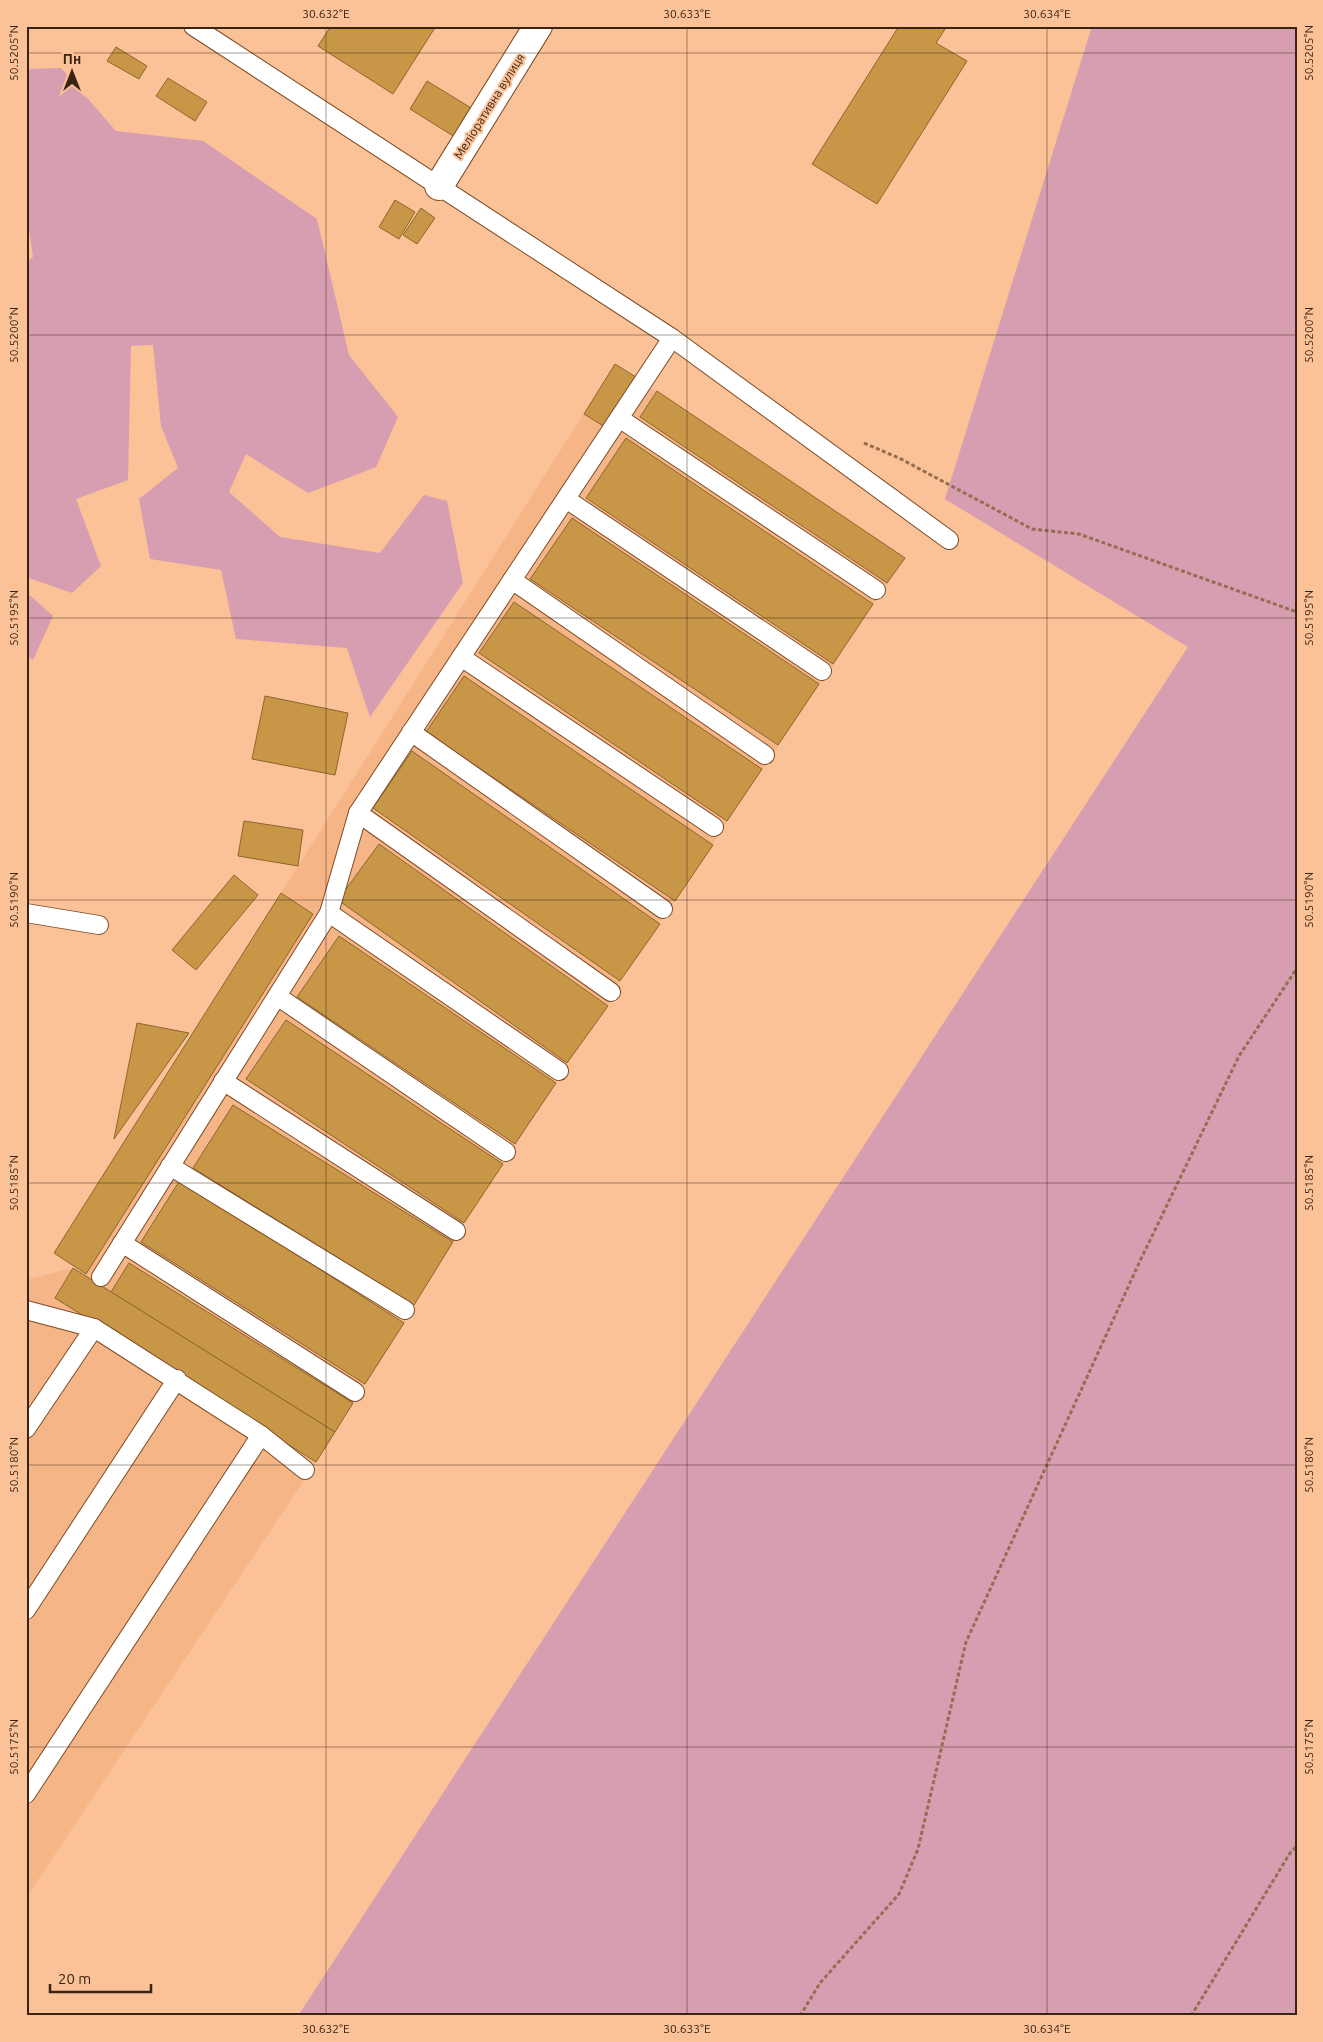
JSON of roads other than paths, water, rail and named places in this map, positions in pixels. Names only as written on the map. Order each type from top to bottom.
[{"type":"street","name":"Меліоративна вулиця","points":[[439,186],[538,26]]},
{"type":"lane","points":[[193,26],[672,338],[949,540]]},
{"type":"lane","points":[[439,186],[463,152]]},
{"type":"lane","points":[[101,1277],[329,913],[358,813],[672,338]]},
{"type":"lane","points":[[619,418],[876,590]]},
{"type":"lane","points":[[566,499],[822,671]]},
{"type":"lane","points":[[512,580],[765,755]]},
{"type":"lane","points":[[462,657],[714,827]]},
{"type":"lane","points":[[411,732],[663,909]]},
{"type":"lane","points":[[358,813],[610,992]]},
{"type":"lane","points":[[26,913],[99,925]]},
{"type":"lane","points":[[329,913],[559,1071]]},
{"type":"lane","points":[[277,996],[506,1152]]},
{"type":"lane","points":[[223,1082],[456,1231]]},
{"type":"lane","points":[[170,1166],[405,1310]]},
{"type":"lane","points":[[122,1243],[355,1392]]},
{"type":"lane","points":[[26,1310],[94,1328],[261,1434],[305,1470]]},
{"type":"lane","points":[[26,1429],[94,1328]]},
{"type":"lane","points":[[26,1610],[177,1379]]},
{"type":"lane","points":[[26,1794],[261,1434]]}]
